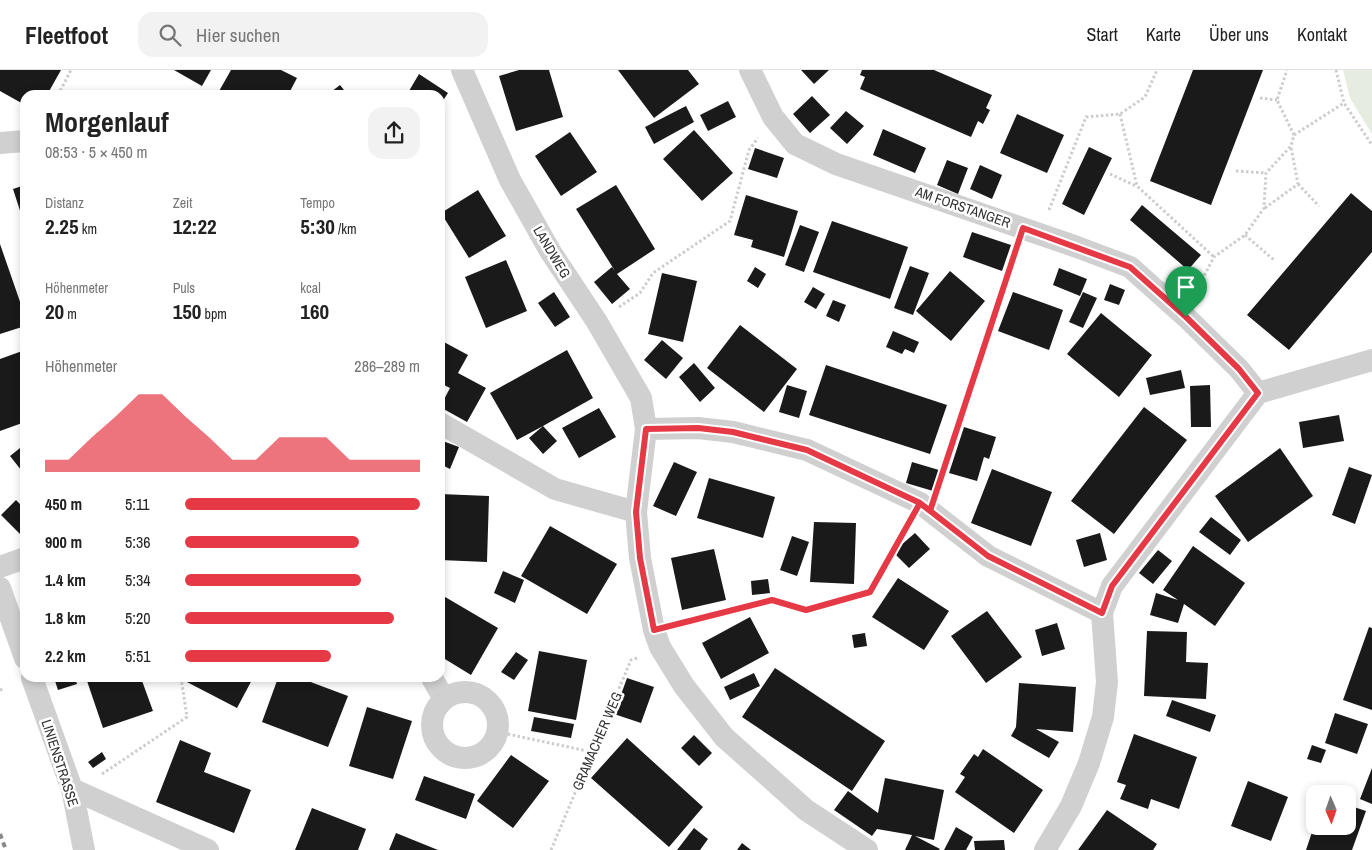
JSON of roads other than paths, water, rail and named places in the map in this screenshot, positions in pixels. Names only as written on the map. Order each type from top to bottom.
[{"type":"street","name":"LANDWEG","points":[[462,70],[510,180],[550,251],[596,322],[641,398],[646,429],[636,512],[640,558],[657,638],[684,686],[724,737],[806,810],[867,850]]},
{"type":"street","name":"AM FORSTANGER","points":[[750,70],[773,117],[795,144],[836,164],[1130,267],[1186,317],[1239,369],[1258,393]]},
{"type":"street","points":[[0,144],[20,142]]},
{"type":"street","points":[[1045,850],[1075,798],[1089,764],[1103,717],[1107,682],[1102,613],[1112,586],[1258,393],[1372,360]]},
{"type":"street","points":[[445,426],[555,489],[636,512]]},
{"type":"street","points":[[646,429],[698,428],[733,432],[807,450],[925,507],[988,556],[1102,613]]},
{"type":"street","points":[[0,567],[20,560]]},
{"type":"street","points":[[0,588],[20,644]]},
{"type":"street","name":"LINIENSTRASSE","points":[[33,682],[72,789],[84,850]]},
{"type":"street","points":[[434,682],[444,699]]},
{"type":"street","points":[[472,693],[487,700],[497,716],[498,732],[491,746],[478,756],[458,757],[442,748],[434,737],[432,724],[435,711],[444,699],[454,694],[472,693]]},
{"type":"street","points":[[72,789],[208,850]]},
{"type":"railway","points":[[0,834],[6,850]]}]
